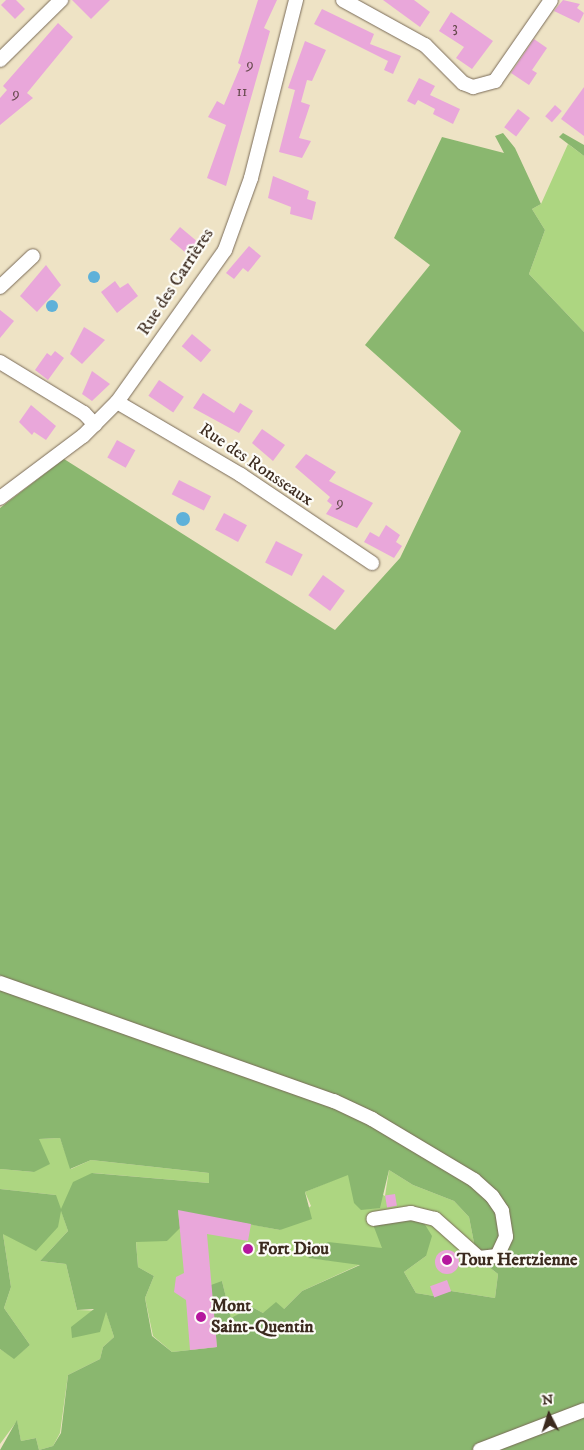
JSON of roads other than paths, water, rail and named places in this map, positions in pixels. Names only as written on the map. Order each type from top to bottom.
[{"type":"street","points":[[0,60],[61,0]]},
{"type":"street","name":"Rue des Carrières","points":[[0,498],[95,425],[117,402],[224,250],[251,178],[296,0]]},
{"type":"street","points":[[343,0],[384,19],[425,45],[463,84],[485,87],[495,81],[551,0]]},
{"type":"street","points":[[0,287],[33,256]]},
{"type":"street","points":[[0,362],[84,413],[95,425]]},
{"type":"street","name":"Rue des Ronsseaux","points":[[117,402],[208,454],[372,563]]},
{"type":"street","points":[[0,983],[334,1101],[372,1119],[474,1180],[492,1196],[502,1211],[506,1237],[497,1256],[479,1258],[434,1219],[411,1213],[373,1219]]},
{"type":"street","points":[[480,1450],[584,1410]]},
{"type":"water","points":[[96,271],[99,272],[99,282],[92,283],[89,282],[88,275],[89,272]]},
{"type":"water","points":[[52,300],[58,306],[52,312],[46,306]]},
{"type":"water","points":[[183,512],[188,514],[190,519],[188,524],[183,526],[178,524],[176,519],[178,514]]},
{"type":"place","name":"Fort Diou","points":[[248,1249]]},
{"type":"place","name":"Tour Hertzienne","points":[[447,1260]]},
{"type":"place","name":"Mont Saint-Quentin","points":[[201,1317]]}]
